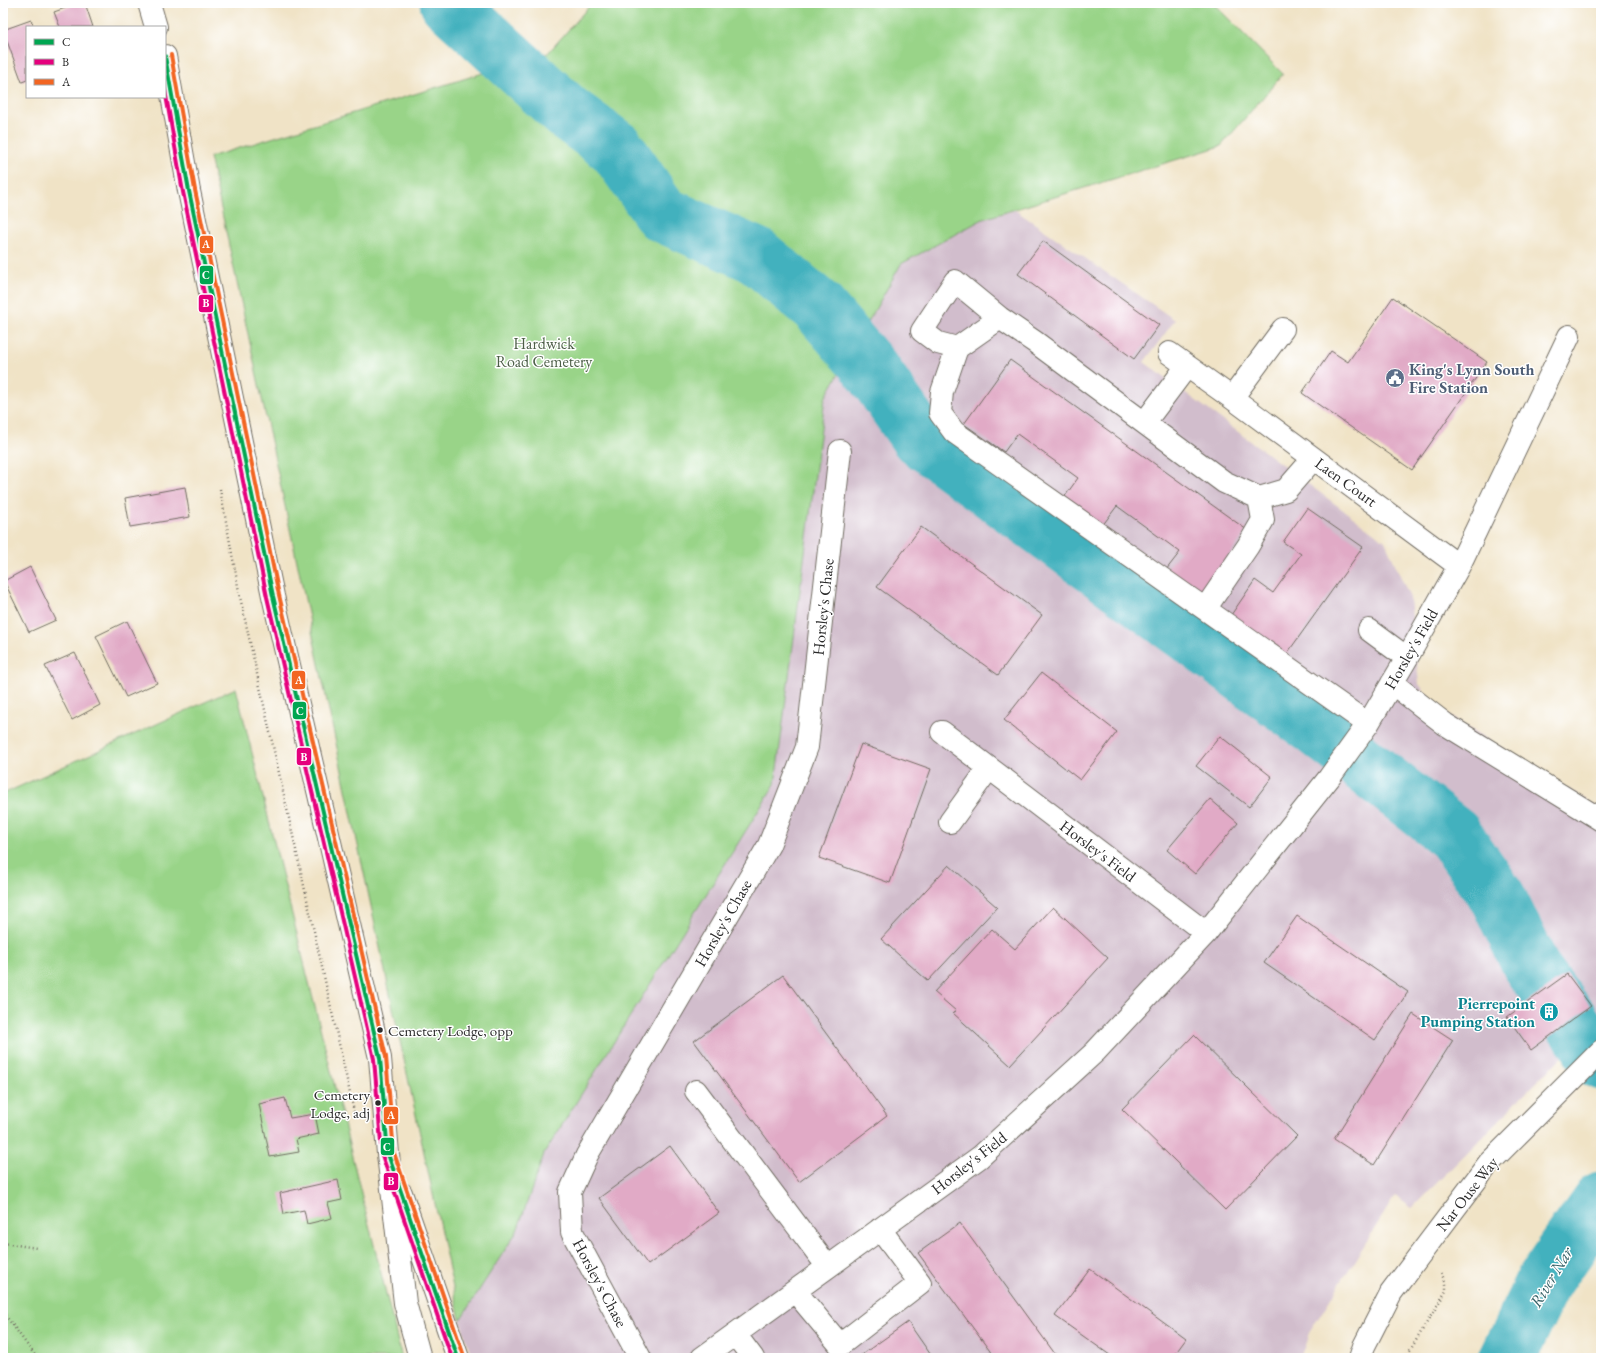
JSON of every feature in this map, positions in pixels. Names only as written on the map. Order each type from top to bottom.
[{"type":"street","points":[[149,3],[156,26]]},
{"type":"street","points":[[166,62],[189,191],[273,596],[380,1058],[388,1154],[405,1303],[420,1358]]},
{"type":"street","points":[[957,348],[938,343],[922,331],[955,281],[1000,318],[1145,422],[1224,482],[1259,498],[1286,490],[1313,459]]},
{"type":"street","points":[[1000,318],[957,348],[942,392],[940,413],[954,432],[1205,609],[1364,729]]},
{"type":"street","points":[[1232,398],[1283,329]]},
{"type":"street","name":"Horsley's Field","points":[[702,1358],[980,1157],[1095,1052],[1206,933],[1330,778],[1364,729],[1392,683],[1459,566],[1569,336]]},
{"type":"street","name":"Laen Court","points":[[1169,353],[1459,566]]},
{"type":"street","points":[[1145,422],[1187,366]]},
{"type":"street","name":"Horsley's Chase","points":[[640,1358],[572,1232],[570,1192],[587,1155],[769,845],[807,747],[840,451]]},
{"type":"street","points":[[1205,609],[1248,546],[1263,520],[1259,498]]},
{"type":"street","points":[[1369,630],[1407,658]]},
{"type":"street","points":[[1392,683],[1445,724],[1601,820]]},
{"type":"street","name":"Horsley's Field","points":[[942,732],[1206,933]]},
{"type":"street","points":[[950,822],[989,768]]},
{"type":"street","name":"Nar Ouse Way","points":[[1360,1358],[1364,1346],[1391,1293],[1489,1163],[1601,1051]]},
{"type":"street","points":[[696,1091],[828,1267]]},
{"type":"street","points":[[388,1154],[458,1358]]},
{"type":"street","points":[[795,1291],[840,1345],[920,1283],[880,1229]]},
{"type":"street","points":[[735,1334],[753,1358]]},
{"type":"path","points":[[3,1243],[37,1248]]},
{"type":"path","points":[[1407,1358],[1446,1292],[1446,1283],[1440,1272]]},
{"type":"path","points":[[3,1312],[37,1358]]},
{"type":"shaded area","points":[[1015,210],[1175,320],[1144,362],[1385,541],[1410,598],[1419,684],[1436,708],[1601,809],[1601,1017],[1412,1208],[1395,1196],[1309,1333],[1300,1358],[472,1358],[460,1320],[517,1231],[544,1154],[775,784],[825,397],[901,264],[983,219]]},
{"type":"green space","name":"Hardwick Road Cemetery","points":[[592,3],[1213,3],[1283,74],[1221,146],[983,219],[901,264],[825,398],[775,784],[544,1154],[517,1231],[460,1320],[210,157],[548,53]]},
{"type":"green space","points":[[236,688],[402,1358],[3,1358],[3,794]]},
{"type":"building","points":[[79,3],[85,3],[93,26],[60,26],[54,12]]},
{"type":"building","points":[[31,20],[34,26],[26,26],[26,80],[22,82],[3,30]]},
{"type":"building","points":[[1043,241],[1159,325],[1134,359],[1018,274]]},
{"type":"building","name":"King's Lynn South Fire Station","points":[[1393,297],[1487,362],[1412,470],[1302,393],[1331,351],[1348,362]]},
{"type":"building","points":[[1010,360],[1247,530],[1201,595],[1166,570],[1180,552],[1117,506],[1102,526],[1063,499],[1078,478],[1017,434],[1004,452],[964,424]]},
{"type":"building","points":[[185,487],[190,517],[130,527],[125,498]]},
{"type":"building","points":[[1307,508],[1363,547],[1286,655],[1231,615],[1255,580],[1273,593],[1301,554],[1283,542]]},
{"type":"building","points":[[921,527],[1042,615],[998,675],[877,587]]},
{"type":"building","points":[[30,567],[56,620],[29,632],[4,581]]},
{"type":"building","points":[[127,621],[157,683],[126,697],[96,636]]},
{"type":"building","points":[[75,653],[100,705],[72,720],[45,666]]},
{"type":"building","points":[[1041,673],[1117,732],[1080,780],[1004,720]]},
{"type":"building","points":[[1220,736],[1272,777],[1249,807],[1196,766]]},
{"type":"building","points":[[861,744],[931,769],[890,883],[819,858]]},
{"type":"building","points":[[1210,799],[1238,823],[1195,874],[1167,850]]},
{"type":"building","points":[[949,865],[997,907],[928,981],[881,939]]},
{"type":"building","points":[[1053,907],[1108,958],[1010,1065],[953,1013],[956,1011],[934,992],[992,929],[1015,949]]},
{"type":"building","points":[[1297,916],[1408,992],[1375,1040],[1264,963]]},
{"type":"building","name":"Pierrepoint Pumping Station","points":[[1567,974],[1591,1006],[1531,1050],[1507,1017]]},
{"type":"building","points":[[783,975],[887,1116],[799,1182],[694,1041]]},
{"type":"building","points":[[1413,1014],[1453,1040],[1374,1165],[1334,1139]]},
{"type":"building","points":[[1194,1035],[1297,1136],[1225,1210],[1122,1109]]},
{"type":"building","points":[[285,1098],[290,1118],[315,1114],[319,1134],[296,1139],[299,1152],[270,1157],[259,1104]]},
{"type":"building","points":[[670,1146],[719,1213],[648,1265],[599,1198]]},
{"type":"building","points":[[338,1180],[342,1200],[328,1203],[332,1218],[307,1224],[304,1210],[284,1214],[280,1193]]},
{"type":"building","points":[[960,1223],[1058,1358],[995,1358],[918,1253]]},
{"type":"building","points":[[1090,1269],[1186,1339],[1172,1358],[1114,1358],[1055,1316]]},
{"type":"building","points":[[908,1322],[933,1358],[857,1358]]},
{"type":"waterway","points":[[448,3],[568,113],[616,148],[662,214],[757,256],[818,307],[872,370],[919,438],[1315,727],[1454,835],[1498,898],[1532,968],[1601,1062]]},
{"type":"waterway","name":"River Nar","points":[[1507,1358],[1543,1283],[1601,1200]]},
{"type":"transit line","name":"A","points":[[171,55],[195,190],[279,595],[386,1057],[394,1153],[464,1356]]},
{"type":"transit line","name":"C","points":[[166,62],[189,191],[273,596],[380,1058],[388,1154],[458,1358]]},
{"type":"transit line","name":"B","points":[[166,96],[183,192],[267,597],[374,1059],[382,1155],[452,1358]]},
{"type":"place","name":"King's Lynn South Fire Station","points":[[1395,378]]},
{"type":"place","name":"Pierrepoint Pumping Station","points":[[1549,1012]]},
{"type":"place","name":"Cemetery Lodge, opp","points":[[380,1030]]},
{"type":"place","name":"Cemetery Lodge, adj","points":[[378,1103]]}]
